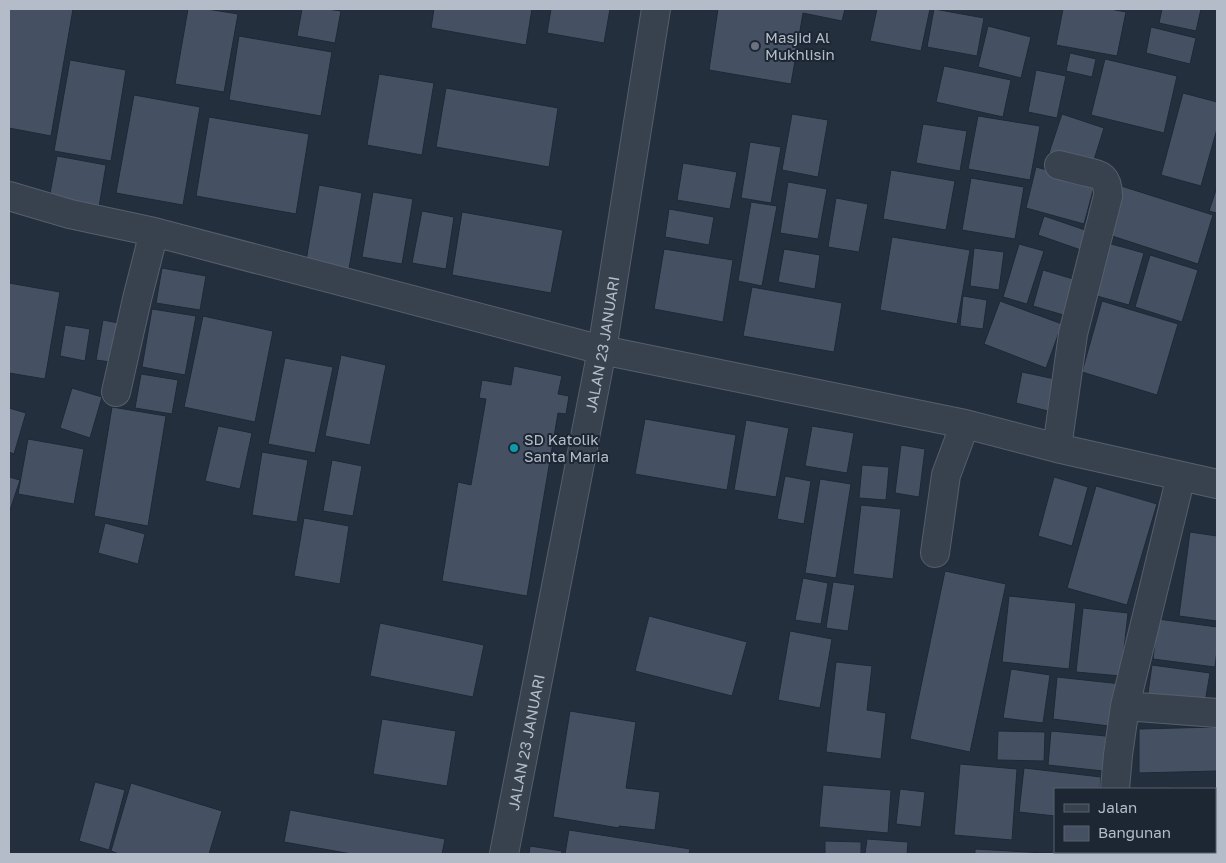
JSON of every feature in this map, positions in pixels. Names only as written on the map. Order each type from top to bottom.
[{"type":"street","name":"JALAN 23 JANUARI","points":[[504,854],[602,350],[656,9]]},
{"type":"street","points":[[1057,448],[1073,334],[1108,196],[1106,181],[1099,174],[1059,165]]},
{"type":"street","points":[[9,196],[70,214],[154,232],[602,350],[965,424],[1057,448],[1217,484]]},
{"type":"street","points":[[116,392],[154,232]]},
{"type":"street","points":[[935,553],[946,475],[965,424]]},
{"type":"street","points":[[1115,788],[1126,706],[1181,476]]},
{"type":"street","points":[[1126,706],[1217,713]]},
{"type":"building","points":[[9,9],[73,9],[51,136],[9,128]]},
{"type":"building","points":[[188,9],[207,9],[238,14],[224,92],[175,84]]},
{"type":"building","points":[[302,9],[341,11],[335,43],[297,36]]},
{"type":"building","points":[[434,9],[532,9],[526,45],[431,28]]},
{"type":"building","points":[[551,9],[610,9],[604,43],[547,33]]},
{"type":"building","name":"Masjid Al Mukhlisin","points":[[718,9],[845,9],[842,21],[803,13],[791,84],[709,70]]},
{"type":"building","points":[[877,9],[930,9],[921,51],[870,41]]},
{"type":"building","points":[[934,9],[984,18],[977,56],[927,47]]},
{"type":"building","points":[[1063,9],[1110,9],[1126,12],[1117,56],[1056,45]]},
{"type":"building","points":[[1162,9],[1201,9],[1196,31],[1159,23]]},
{"type":"building","points":[[988,26],[1031,37],[1021,78],[978,67]]},
{"type":"building","points":[[1151,27],[1196,38],[1190,64],[1146,53]]},
{"type":"building","points":[[239,36],[332,52],[321,116],[229,100]]},
{"type":"building","points":[[1070,53],[1096,59],[1092,77],[1066,71]]},
{"type":"building","points":[[1105,59],[1177,76],[1164,133],[1091,115]]},
{"type":"building","points":[[70,60],[126,70],[111,161],[54,151]]},
{"type":"building","points":[[944,66],[1011,80],[1003,117],[936,102]]},
{"type":"building","points":[[1036,70],[1066,76],[1057,118],[1028,112]]},
{"type":"building","points":[[379,74],[434,83],[422,155],[367,145]]},
{"type":"building","points":[[446,88],[558,108],[549,167],[436,147]]},
{"type":"building","points":[[1183,93],[1217,102],[1217,129],[1201,186],[1161,175]]},
{"type":"building","points":[[134,95],[200,107],[183,205],[116,193]]},
{"type":"building","points":[[792,114],[828,120],[818,177],[782,170]]},
{"type":"building","points":[[1062,114],[1104,128],[1092,166],[1049,153]]},
{"type":"building","points":[[978,116],[1040,126],[1030,180],[968,169]]},
{"type":"building","points":[[209,117],[309,134],[296,214],[196,196]]},
{"type":"building","points":[[923,124],[967,131],[960,171],[916,163]]},
{"type":"building","points":[[750,142],[781,147],[771,203],[741,198]]},
{"type":"building","points":[[57,156],[106,165],[99,207],[49,199]]},
{"type":"building","points":[[683,163],[737,172],[730,209],[677,200]]},
{"type":"building","points":[[1036,167],[1095,183],[1084,224],[1026,208]]},
{"type":"building","points":[[891,170],[955,181],[946,230],[883,219]]},
{"type":"building","points":[[971,178],[1024,187],[1015,239],[962,230]]},
{"type":"building","points":[[788,182],[827,189],[818,239],[780,233]]},
{"type":"building","points":[[319,185],[362,193],[349,269],[306,261]]},
{"type":"building","points":[[1118,185],[1213,215],[1198,264],[1103,233]]},
{"type":"building","points":[[1217,187],[1217,213],[1209,211]]},
{"type":"building","points":[[373,192],[413,199],[402,264],[362,257]]},
{"type":"building","points":[[836,198],[868,204],[859,252],[828,247]]},
{"type":"building","points":[[751,202],[777,206],[762,286],[738,281]]},
{"type":"building","points":[[669,209],[714,217],[709,245],[665,237]]},
{"type":"building","points":[[422,211],[454,217],[446,269],[412,263]]},
{"type":"building","points":[[462,212],[563,230],[551,293],[452,275]]},
{"type":"building","points":[[1044,216],[1088,231],[1081,250],[1038,235]]},
{"type":"building","points":[[892,237],[970,250],[957,324],[880,310]]},
{"type":"building","points":[[1104,242],[1144,253],[1129,305],[1090,294]]},
{"type":"building","points":[[1019,244],[1044,251],[1027,304],[1003,297]]},
{"type":"building","points":[[974,248],[1004,252],[999,290],[970,286]]},
{"type":"building","points":[[664,249],[733,260],[723,322],[654,309]]},
{"type":"building","points":[[784,249],[820,255],[815,289],[778,282]]},
{"type":"building","points":[[1150,255],[1198,270],[1182,322],[1135,307]]},
{"type":"building","points":[[162,268],[206,276],[200,310],[156,303]]},
{"type":"building","points":[[1043,270],[1080,281],[1070,317],[1033,306]]},
{"type":"building","points":[[9,283],[60,292],[45,379],[9,373]]},
{"type":"building","points":[[752,287],[842,303],[834,352],[743,336]]},
{"type":"building","points":[[963,296],[987,300],[983,329],[960,326]]},
{"type":"building","points":[[1000,301],[1062,324],[1046,368],[984,344]]},
{"type":"building","points":[[1102,301],[1178,324],[1157,395],[1082,372]]},
{"type":"building","points":[[152,309],[196,316],[185,375],[142,367]]},
{"type":"building","points":[[203,316],[273,331],[255,422],[184,407]]},
{"type":"building","points":[[103,320],[124,324],[117,363],[96,360]]},
{"type":"building","points":[[65,325],[90,329],[85,361],[60,356]]},
{"type":"building","points":[[341,355],[386,365],[370,445],[325,436]]},
{"type":"building","points":[[285,358],[333,367],[315,453],[268,444]]},
{"type":"building","name":"SD Katolik Santa Maria","points":[[514,366],[562,376],[558,394],[569,396],[566,414],[558,413],[527,596],[442,581],[458,482],[471,485],[486,399],[479,398],[482,380],[511,385]]},
{"type":"building","points":[[1022,372],[1055,379],[1048,411],[1016,403]]},
{"type":"building","points":[[141,374],[178,380],[172,414],[135,408]]},
{"type":"building","points":[[72,388],[102,397],[90,438],[60,428]]},
{"type":"building","points":[[112,407],[166,416],[148,526],[94,516]]},
{"type":"building","points":[[9,408],[26,413],[14,454],[9,452]]},
{"type":"building","points":[[645,419],[736,435],[727,490],[635,474]]},
{"type":"building","points":[[746,420],[789,428],[776,497],[734,490]]},
{"type":"building","points":[[218,426],[252,433],[240,489],[205,481]]},
{"type":"building","points":[[812,426],[854,433],[847,473],[805,466]]},
{"type":"building","points":[[28,439],[84,449],[74,504],[18,494]]},
{"type":"building","points":[[901,445],[925,449],[919,497],[895,493]]},
{"type":"building","points":[[262,452],[308,460],[297,522],[252,515]]},
{"type":"building","points":[[332,460],[362,466],[353,516],[323,511]]},
{"type":"building","points":[[862,465],[889,467],[886,500],[859,498]]},
{"type":"building","points":[[785,476],[811,481],[804,524],[777,519]]},
{"type":"building","points":[[9,477],[20,480],[10,510],[9,510]]},
{"type":"building","points":[[1054,477],[1088,487],[1072,546],[1038,536]]},
{"type":"building","points":[[820,479],[851,484],[836,578],[805,573]]},
{"type":"building","points":[[1096,486],[1157,504],[1127,605],[1067,588]]},
{"type":"building","points":[[861,505],[901,509],[893,579],[853,574]]},
{"type":"building","points":[[304,518],[349,526],[340,584],[294,576]]},
{"type":"building","points":[[105,523],[145,534],[138,564],[98,553]]},
{"type":"building","points":[[1190,532],[1217,536],[1217,621],[1179,616]]},
{"type":"building","points":[[945,571],[1006,584],[970,752],[910,739]]},
{"type":"building","points":[[803,578],[828,583],[821,624],[795,620]]},
{"type":"building","points":[[833,582],[855,585],[848,631],[826,628]]},
{"type":"building","points":[[1009,596],[1076,603],[1069,669],[1002,662]]},
{"type":"building","points":[[1083,608],[1128,613],[1121,676],[1076,672]]},
{"type":"building","points":[[649,616],[747,642],[732,696],[635,671]]},
{"type":"building","points":[[1158,619],[1217,627],[1215,667],[1153,659]]},
{"type":"building","points":[[380,623],[484,645],[473,697],[370,676]]},
{"type":"building","points":[[790,631],[832,639],[820,708],[778,700]]},
{"type":"building","points":[[836,662],[872,666],[867,710],[886,713],[881,759],[826,752]]},
{"type":"building","points":[[1152,665],[1210,673],[1204,708],[1147,700]]},
{"type":"building","points":[[1011,669],[1050,675],[1043,723],[1003,718]]},
{"type":"building","points":[[1057,677],[1121,684],[1117,727],[1053,719]]},
{"type":"building","points":[[570,711],[636,722],[626,788],[660,792],[655,830],[619,826],[619,828],[553,817]]},
{"type":"building","points":[[382,719],[456,731],[447,786],[373,774]]},
{"type":"building","points":[[1217,727],[1217,771],[1139,773],[1139,729]]},
{"type":"building","points":[[998,731],[1045,732],[1044,761],[997,760]]},
{"type":"building","points":[[1051,731],[1106,736],[1103,771],[1048,765]]},
{"type":"building","points":[[960,764],[1017,769],[1012,840],[954,835]]},
{"type":"building","points":[[1024,768],[1101,777],[1100,788],[1054,788],[1054,816],[1019,812]]},
{"type":"building","points":[[95,782],[125,790],[109,850],[79,841]]},
{"type":"building","points":[[131,783],[222,811],[209,854],[119,854],[111,851]]},
{"type":"building","points":[[823,785],[891,790],[888,833],[819,827]]},
{"type":"building","points":[[900,789],[925,792],[921,827],[896,824]]},
{"type":"building","points":[[1216,793],[1217,793],[1216,847]]},
{"type":"building","points":[[290,810],[445,839],[442,854],[352,854],[284,842]]},
{"type":"building","points":[[569,830],[690,849],[689,854],[565,854]]},
{"type":"building","points":[[867,839],[908,842],[907,854],[865,854]]},
{"type":"building","points":[[825,841],[861,842],[861,854],[825,854]]},
{"type":"building","points":[[530,846],[562,851],[561,854],[529,854]]},
{"type":"building","points":[[975,849],[1045,853],[1045,854],[975,854]]},
{"type":"building","points":[[1134,853],[1208,853],[1208,854]]},
{"type":"place","name":"Masjid Al Mukhlisin","points":[[755,46]]},
{"type":"place","name":"SD Katolik Santa Maria","points":[[514,448]]}]
